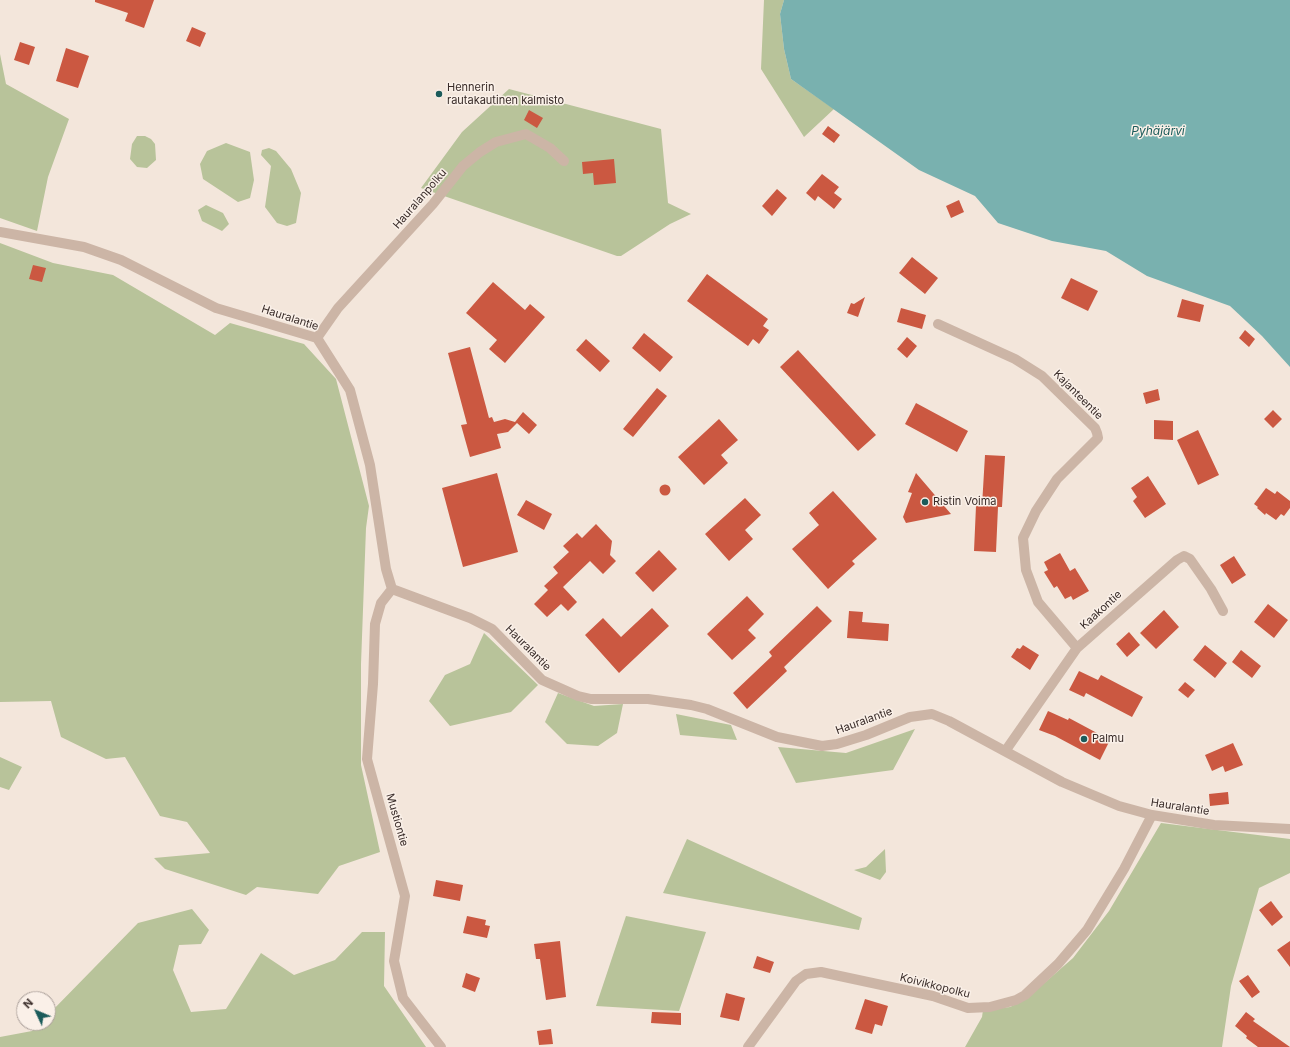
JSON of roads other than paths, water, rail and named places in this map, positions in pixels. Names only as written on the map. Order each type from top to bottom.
[{"type":"street","name":"Hauralanpolku","points":[[317,338],[338,308],[433,204],[463,166],[480,152],[496,142],[526,134],[550,148],[564,161]]},
{"type":"street","name":"Hauralantie","points":[[0,232],[84,247],[121,260],[216,308],[317,338],[350,390],[370,465],[386,569],[392,589],[470,618],[492,629],[542,680],[578,696],[591,699],[648,699],[691,705],[707,709],[776,736],[806,744],[822,746],[837,744],[866,735],[910,717],[932,714],[950,720],[1062,782],[1119,806],[1152,815],[1214,825],[1290,829]]},
{"type":"street","name":"Kajanteentie","points":[[938,324],[1015,360],[1042,376],[1094,428],[1097,433],[1098,438],[1057,479],[1036,511],[1023,538],[1026,570],[1038,602],[1077,648]]},
{"type":"street","name":"Kaakontie","points":[[1006,750],[1077,648],[1170,566],[1184,556],[1196,566],[1223,611]]},
{"type":"street","name":"Mustiontie","points":[[392,589],[381,603],[374,624],[373,684],[367,759],[405,896],[394,961],[404,998],[441,1047]]},
{"type":"street","name":"Koivikkopolku","points":[[748,1047],[796,981],[806,974],[820,972],[933,996],[968,1008],[990,1007],[1016,1000],[1025,995],[1058,964],[1087,930],[1124,870],[1152,815]]},
{"type":"water","name":"Pyhäjärvi","points":[[784,0],[1290,0],[1290,367],[1262,336],[1230,306],[1147,276],[1106,251],[1052,241],[998,223],[975,196],[919,170],[791,79],[784,49],[780,14]]},
{"type":"place","name":"Hennerin rautakautinen kalmisto","points":[[439,94]]},
{"type":"place","name":"Ristin Voima","points":[[925,502]]},
{"type":"place","name":"Palmu","points":[[1084,739]]}]
